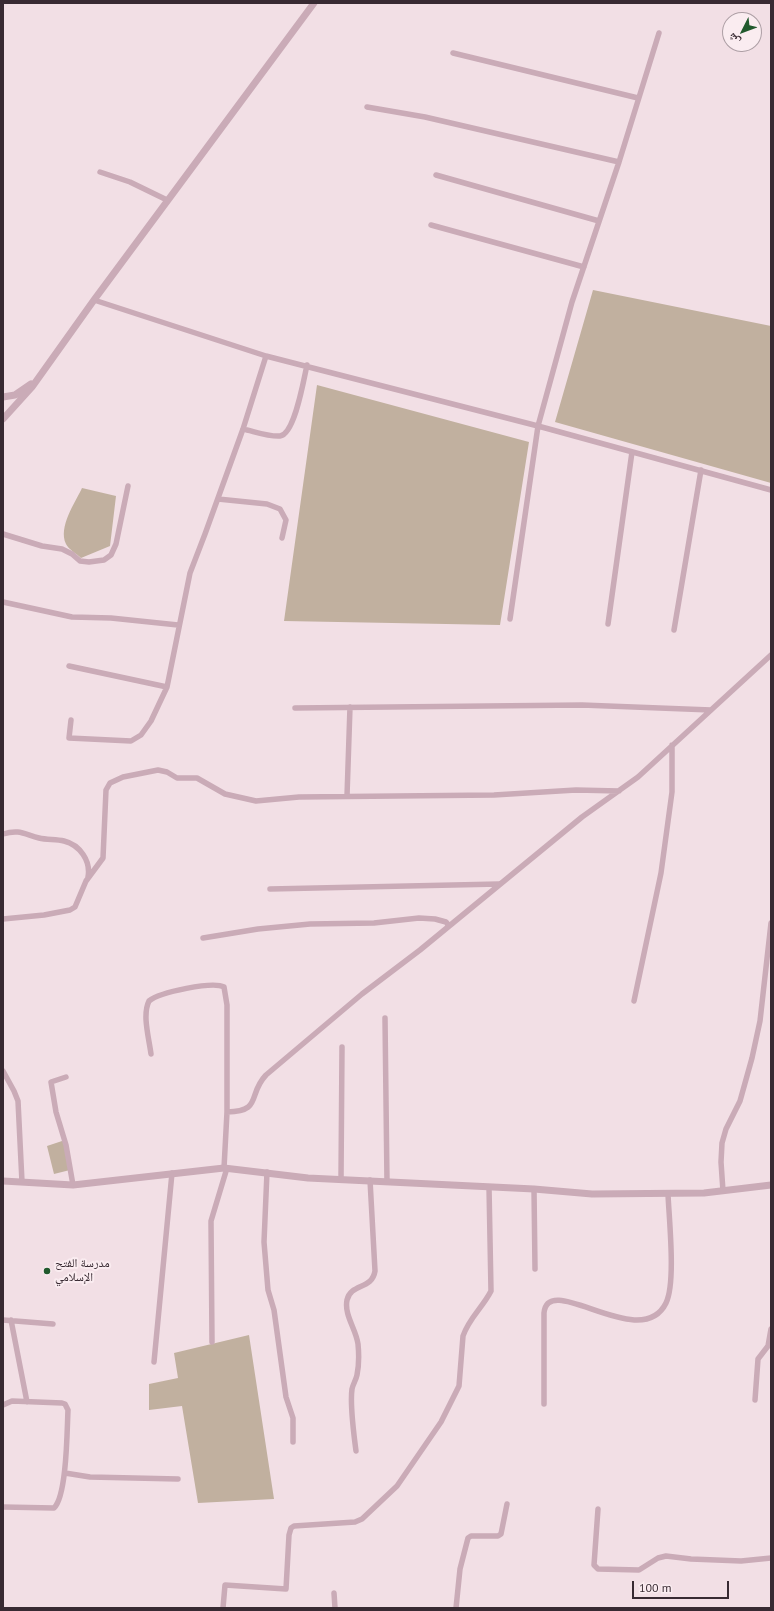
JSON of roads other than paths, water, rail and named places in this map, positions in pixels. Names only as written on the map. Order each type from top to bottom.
[{"type":"street","points":[[3,418],[37,379],[167,200],[314,3]]},
{"type":"street","points":[[510,619],[538,426],[572,302],[619,162],[659,33]]},
{"type":"street","points":[[453,53],[638,98]]},
{"type":"street","points":[[367,107],[418,115],[619,162]]},
{"type":"street","points":[[100,172],[130,182],[167,200]]},
{"type":"street","points":[[436,176],[599,221]]},
{"type":"street","points":[[432,225],[584,267]]},
{"type":"street","points":[[94,300],[266,356],[307,365],[538,426],[771,490]]},
{"type":"street","points":[[71,720],[69,738],[131,741],[141,735],[151,721],[166,687],[190,573],[218,499],[266,356]]},
{"type":"street","points":[[242,429],[280,436],[286,433],[294,416],[307,365]]},
{"type":"street","points":[[3,397],[15,395],[37,379]]},
{"type":"street","points":[[608,624],[632,452]]},
{"type":"street","points":[[674,630],[701,470]]},
{"type":"street","points":[[3,534],[42,546],[66,550],[80,561],[89,562],[104,560],[111,555],[116,544],[128,486]]},
{"type":"street","points":[[218,499],[267,504],[280,509],[286,520],[282,538]]},
{"type":"street","points":[[3,602],[72,617],[111,618],[178,625]]},
{"type":"street","points":[[227,1112],[240,1111],[249,1107],[254,1100],[258,1086],[266,1075],[362,994],[449,926],[582,817],[638,777],[771,655]]},
{"type":"street","points":[[69,666],[166,687]]},
{"type":"street","points":[[295,708],[582,705],[711,710]]},
{"type":"street","points":[[347,796],[350,707]]},
{"type":"street","points":[[634,1001],[661,873],[672,792],[672,745]]},
{"type":"street","points":[[88,877],[103,858],[106,790],[110,783],[123,776],[161,770],[177,778],[197,778],[225,794],[256,801],[299,797],[494,794],[576,790],[619,791]]},
{"type":"street","points":[[3,834],[18,830],[39,837],[70,843],[76,847],[86,859],[89,870],[88,877],[76,905],[70,910],[3,919]]},
{"type":"street","points":[[270,889],[499,884]]},
{"type":"street","points":[[203,938],[258,929],[302,925],[374,923],[419,918],[435,919],[442,921],[449,926]]},
{"type":"street","points":[[723,1191],[721,1162],[722,1143],[726,1129],[744,1089],[752,1058],[760,1021],[771,923]]},
{"type":"street","points":[[151,1054],[147,1021],[149,1000],[174,990],[216,986],[224,987],[226,1005],[226,1168],[211,1221],[212,1342]]},
{"type":"street","points":[[385,1018],[388,1182]]},
{"type":"street","points":[[341,1179],[342,1047]]},
{"type":"street","points":[[3,1071],[18,1101],[22,1182]]},
{"type":"street","points":[[66,1077],[51,1082],[56,1112],[66,1146],[73,1185]]},
{"type":"street","points":[[3,1181],[73,1185],[226,1168],[308,1178],[534,1189],[592,1194],[668,1194],[723,1191],[771,1185]]},
{"type":"street","points":[[267,1172],[264,1242],[268,1290],[274,1310],[286,1396],[293,1418],[293,1442]]},
{"type":"street","points":[[154,1362],[172,1173]]},
{"type":"street","points":[[356,1451],[352,1389],[359,1361],[358,1343],[347,1311],[348,1298],[354,1290],[370,1283],[374,1277],[375,1256],[370,1180]]},
{"type":"street","points":[[223,1608],[225,1585],[286,1589],[288,1536],[291,1528],[294,1526],[355,1522],[362,1519],[397,1486],[441,1422],[460,1386],[463,1336],[466,1328],[469,1321],[484,1304],[491,1290],[489,1187]]},
{"type":"street","points":[[534,1189],[535,1269]]},
{"type":"street","points":[[544,1404],[544,1313],[547,1303],[552,1300],[585,1306],[616,1318],[630,1321],[644,1321],[655,1316],[665,1304],[670,1292],[671,1237],[668,1194]]},
{"type":"street","points":[[3,1320],[53,1324]]},
{"type":"street","points":[[11,1320],[27,1402]]},
{"type":"street","points":[[755,1400],[758,1358],[768,1346],[771,1329]]},
{"type":"street","points":[[3,1405],[12,1401],[62,1403],[67,1406],[64,1473],[61,1496],[58,1504],[54,1508],[3,1507]]},
{"type":"street","points":[[64,1473],[90,1477],[178,1479]]},
{"type":"street","points":[[456,1608],[460,1569],[468,1538],[471,1536],[498,1536],[501,1534],[507,1504]]},
{"type":"street","points":[[598,1509],[594,1564],[598,1569],[639,1570],[658,1558],[666,1556],[691,1559],[741,1561],[771,1558]]},
{"type":"street","points":[[334,1594],[335,1608]]},
{"type":"place","name":"مدرسة الفتح الإسلامي","points":[[47,1271]]}]
